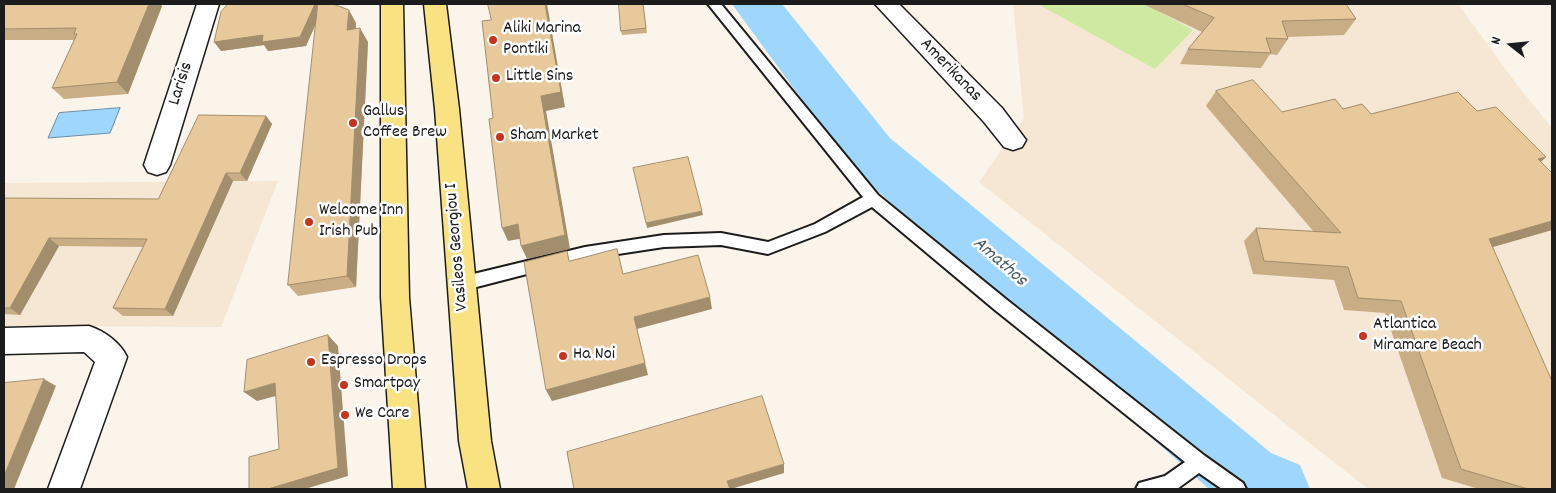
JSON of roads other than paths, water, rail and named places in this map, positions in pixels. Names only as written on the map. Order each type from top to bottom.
[{"type":"main road","points":[[392,4],[395,297],[410,489]]},
{"type":"main road","name":"Vasileos Georgiou I","points":[[436,4],[475,441],[484,489]]},
{"type":"street","name":"Larisis","points":[[157,164],[208,4]]},
{"type":"street","name":"Amerikanas","points":[[886,4],[993,115],[1013,140]]},
{"type":"street","points":[[4,342],[89,339],[112,357],[64,489]]},
{"type":"lane","points":[[714,4],[873,199],[1001,305],[1199,462],[1237,489]]},
{"type":"lane","points":[[462,284],[585,254],[664,241],[721,239],[768,248],[820,228],[873,199]]},
{"type":"lane","points":[[1145,489],[1169,484],[1199,462]]},
{"type":"water","points":[[120,108],[110,133],[48,138],[59,113]]},
{"type":"waterway","name":"Amathos","points":[[756,4],[871,153],[1248,478],[1275,489]]},
{"type":"place","name":"Aliki Marina Pontiki","points":[[493,40]]},
{"type":"place","name":"Little Sins","points":[[496,78]]},
{"type":"place","name":"Gallus Coffee Brew","points":[[353,123]]},
{"type":"place","name":"Sham Market","points":[[500,137]]},
{"type":"place","name":"Welcome Inn Irish Pub","points":[[309,222]]},
{"type":"place","name":"Atlantica Miramare Beach","points":[[1363,336]]},
{"type":"place","name":"Ha Noi","points":[[563,356]]},
{"type":"place","name":"Espresso Drops","points":[[311,362]]},
{"type":"place","name":"Smartpay","points":[[344,385]]},
{"type":"place","name":"We Care","points":[[345,415]]}]
